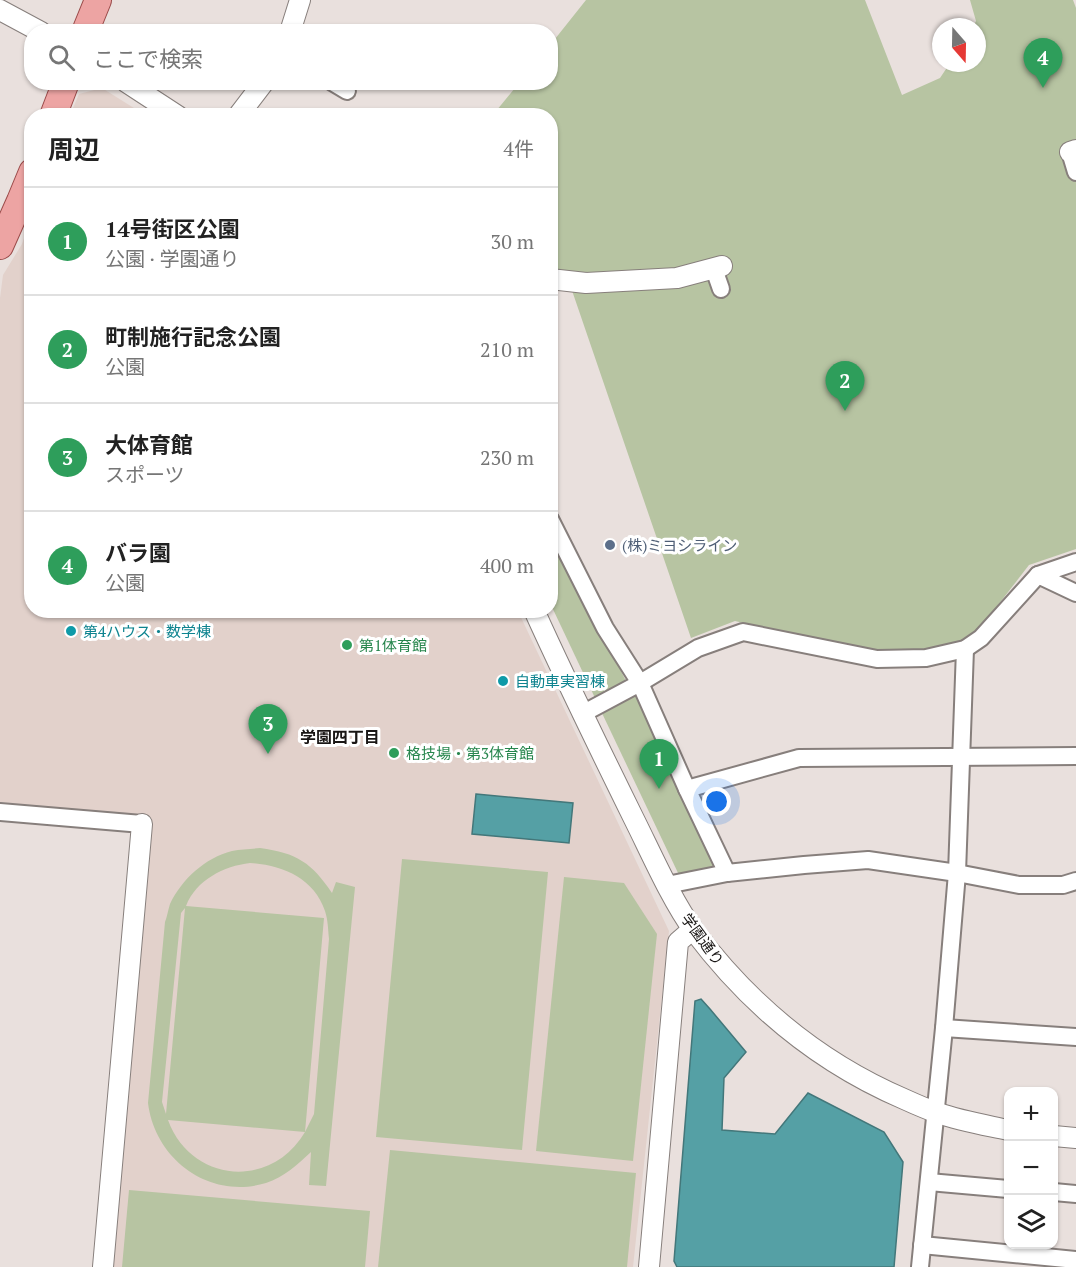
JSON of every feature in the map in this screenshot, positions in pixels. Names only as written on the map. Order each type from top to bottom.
[{"type":"main road","points":[[88,24],[98,0]]},
{"type":"main road","points":[[56,108],[63,90]]},
{"type":"main road","points":[[0,246],[24,191]]},
{"type":"street","points":[[292,24],[300,0]]},
{"type":"street","points":[[0,10],[26,24]]},
{"type":"street","points":[[138,90],[166,108]]},
{"type":"street","points":[[244,108],[258,90]]},
{"type":"street","points":[[1073,151],[1076,172]]},
{"type":"street","points":[[558,280],[586,283],[677,278],[718,268],[721,289]]},
{"type":"street","points":[[558,535],[605,628],[640,683],[727,873]]},
{"type":"street","points":[[582,714],[698,648],[742,632],[877,659],[926,658],[966,649],[981,638],[1038,575],[1076,562]]},
{"type":"street","points":[[1038,575],[1076,593]]},
{"type":"street","name":"学園通り","points":[[538,618],[582,714],[667,885],[693,929],[725,969],[777,1020],[813,1048],[850,1072],[936,1113],[1004,1129]]},
{"type":"street","points":[[920,1267],[957,873],[966,649]]},
{"type":"street","points":[[687,789],[799,758],[1076,756]]},
{"type":"street","points":[[0,812],[142,824],[103,1267]]},
{"type":"street","points":[[667,885],[727,873],[804,864],[868,860],[1019,885],[1063,885],[1076,881]]},
{"type":"street","points":[[649,1267],[678,942],[693,929]]},
{"type":"street","points":[[944,1028],[1076,1037]]},
{"type":"street","points":[[1058,1136],[1076,1138]]},
{"type":"street","points":[[929,1182],[1004,1189]]},
{"type":"street","points":[[1058,1192],[1076,1194]]},
{"type":"street","points":[[922,1245],[1076,1260]]},
{"type":"shaded area","points":[[105,90],[134,108],[73,108],[79,94]]},
{"type":"shaded area","points":[[24,238],[24,618],[521,618],[669,931],[633,1267],[110,1267],[151,820],[0,802],[0,298],[3,275]]},
{"type":"green space","points":[[586,0],[865,0],[902,95],[940,78],[944,72],[986,72],[986,18],[975,18],[970,0],[1073,0],[1076,8],[1076,549],[1029,565],[973,637],[957,645],[925,652],[869,653],[735,621],[691,638],[566,273],[558,272],[558,108],[499,108],[513,90],[558,90],[558,35]]},
{"type":"green space","points":[[558,547],[627,683],[595,698],[557,618]]},
{"type":"green space","points":[[635,692],[716,867],[679,875],[601,711]]},
{"type":"green space","points":[[260,848],[284,853],[302,861],[318,874],[332,893],[336,882],[355,887],[326,1186],[309,1185],[311,1152],[284,1174],[266,1183],[245,1187],[225,1186],[206,1180],[189,1171],[174,1158],[162,1142],[153,1124],[148,1103],[165,922],[170,904],[181,886],[204,864],[232,851]],"holes":[[[250,863],[274,867],[295,875],[305,882],[320,900],[326,914],[329,939],[314,1114],[305,1132],[324,918],[186,906],[197,889],[212,876],[230,867]],[[185,908],[166,1114],[162,1102],[181,913]],[[168,1120],[305,1132],[290,1151],[272,1163],[253,1170],[232,1171],[212,1167],[194,1157],[179,1141]]]},
{"type":"green space","points":[[402,859],[548,872],[522,1150],[376,1137]]},
{"type":"green space","points":[[564,877],[624,883],[657,934],[633,1161],[536,1151]]},
{"type":"green space","points":[[390,1150],[636,1173],[627,1267],[378,1267]]},
{"type":"green space","points":[[129,1190],[370,1211],[365,1267],[122,1267]]},
{"type":"water","points":[[476,794],[573,803],[569,843],[472,834]]},
{"type":"water","points":[[701,999],[746,1052],[724,1078],[722,1130],[775,1134],[808,1093],[884,1132],[903,1162],[894,1267],[677,1267],[674,1261],[695,1001]]},
{"type":"place","name":"バラ園","points":[[1043,88]]},
{"type":"place","name":"町制施行記念公園","points":[[845,411]]},
{"type":"place","name":"(株)ミヨシライン","points":[[610,545]]},
{"type":"place","name":"第4ハウス・数学棟","points":[[71,631]]},
{"type":"place","name":"第1体育館","points":[[347,645]]},
{"type":"place","name":"自動車実習棟","points":[[503,681]]},
{"type":"place","name":"格技場・第3体育館","points":[[394,753]]},
{"type":"place","name":"大体育館","points":[[268,754]]},
{"type":"place","name":"14号街区公園","points":[[659,789]]},
{"type":"district","name":"学園四丁目","points":[[340,737]]}]
